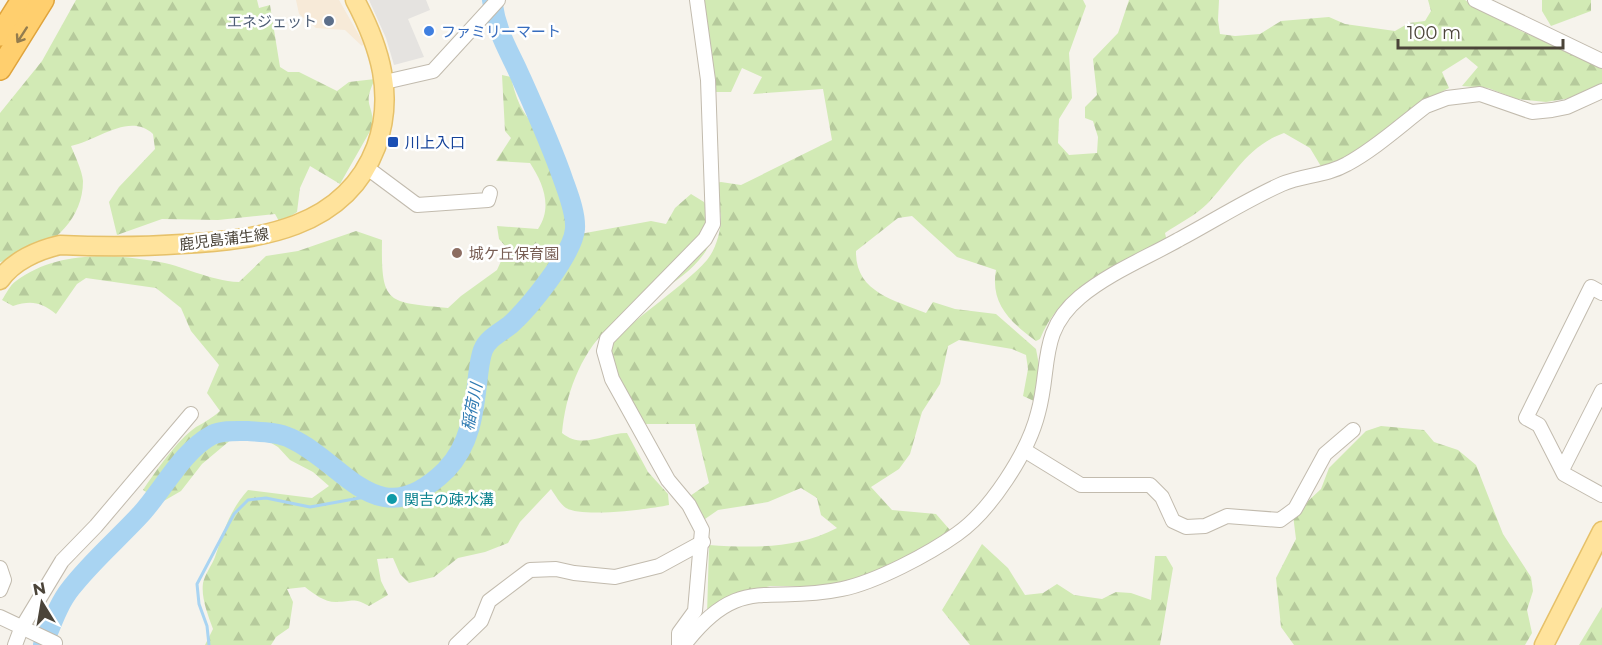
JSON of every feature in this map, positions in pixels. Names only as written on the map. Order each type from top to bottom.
[{"type":"highway","points":[[0,35],[22,0]]},
{"type":"highway","points":[[0,69],[43,0]]},
{"type":"main road","name":"鹿児島蒲生線","points":[[0,280],[14,266],[48,248],[60,245],[95,247],[219,242],[284,231],[308,221],[341,199],[366,167],[376,147],[384,118],[385,82],[371,32],[355,0]]},
{"type":"main road","points":[[1544,645],[1602,531]]},
{"type":"street","points":[[385,82],[433,71],[498,0]]},
{"type":"street","points":[[679,645],[679,633],[695,611],[703,542],[699,522],[681,494],[668,480],[612,379],[604,351],[607,339],[705,239],[713,224],[708,80],[697,0]]},
{"type":"street","points":[[1475,0],[1602,61]]},
{"type":"street","points":[[684,645],[711,614],[747,595],[844,589],[870,581],[958,534],[978,515],[1023,450],[1039,413],[1049,342],[1056,323],[1080,297],[1131,265],[1284,183],[1317,176],[1348,164],[1426,106],[1438,101],[1480,94],[1532,112],[1567,107],[1602,91]]},
{"type":"street","points":[[366,167],[417,205],[488,200],[490,193]]},
{"type":"street","points":[[1602,292],[1591,287],[1526,418],[1539,425],[1563,468],[1564,474],[1602,495]]},
{"type":"street","points":[[1563,468],[1602,391]]},
{"type":"street","points":[[15,645],[21,629],[62,561],[96,526],[190,414]]},
{"type":"street","points":[[1023,450],[1081,485],[1150,485],[1162,497],[1173,521],[1186,527],[1205,526],[1227,516],[1281,520],[1295,509],[1325,454],[1353,430]]},
{"type":"street","points":[[456,645],[481,621],[489,601],[530,570],[556,569],[615,577],[659,566],[703,542]]},
{"type":"street","points":[[0,568],[4,580],[0,590]]},
{"type":"street","points":[[0,617],[21,629],[55,643]]},
{"type":"shaded area","name":"エネジェット","points":[[296,0],[339,0],[364,44],[362,46],[345,30],[316,28],[299,14]]},
{"type":"shaded area","points":[[369,0],[426,0],[430,10],[408,19],[424,57],[394,65],[386,38]]},
{"type":"green space","points":[[76,0],[257,0],[259,8],[270,5],[280,67],[288,72],[299,72],[337,91],[349,82],[375,79],[369,94],[373,126],[340,184],[310,166],[300,188],[297,212],[280,223],[275,214],[218,220],[162,219],[117,235],[109,202],[119,187],[155,149],[153,134],[144,128],[134,126],[113,130],[71,146],[83,181],[76,212],[67,225],[57,236],[30,253],[0,262],[0,113],[42,61]]},
{"type":"green space","points":[[694,0],[1083,0],[1086,6],[1069,53],[1072,98],[1059,119],[1058,143],[1069,155],[1097,153],[1098,137],[1093,121],[1085,118],[1085,107],[1097,95],[1093,59],[1118,33],[1129,0],[1219,0],[1220,34],[1235,36],[1260,34],[1281,21],[1329,17],[1345,24],[1395,31],[1409,23],[1425,21],[1431,11],[1428,0],[1465,0],[1521,31],[1602,68],[1602,90],[1590,95],[1546,102],[1517,99],[1488,88],[1462,86],[1478,67],[1466,57],[1442,72],[1449,88],[1416,105],[1345,160],[1322,168],[1310,148],[1284,133],[1250,154],[1203,208],[1165,233],[1167,242],[1111,269],[1077,291],[1062,304],[1040,339],[1036,341],[1018,327],[1004,311],[996,292],[996,270],[957,257],[912,216],[898,218],[856,251],[857,265],[862,276],[879,293],[926,313],[933,302],[955,309],[996,314],[1036,349],[1039,365],[1034,401],[1023,396],[1028,369],[1026,355],[1012,349],[959,340],[948,346],[940,384],[922,412],[910,454],[899,469],[871,487],[892,510],[936,514],[950,530],[908,559],[844,582],[817,586],[770,586],[744,593],[707,615],[709,545],[774,546],[806,540],[837,528],[821,515],[817,498],[801,488],[768,502],[718,510],[705,519],[690,496],[709,483],[695,424],[644,424],[618,375],[612,354],[612,343],[635,321],[697,271],[713,251],[721,217],[719,208],[705,185],[721,182],[741,185],[832,140],[823,89],[753,94],[762,77],[742,68],[731,92],[715,92]]},
{"type":"green space","points":[[1542,0],[1591,0],[1591,11],[1551,26],[1542,11]]},
{"type":"green space","points":[[502,75],[511,77],[526,116],[556,141],[562,151],[577,201],[580,234],[651,221],[666,224],[675,208],[691,194],[704,202],[717,222],[711,242],[688,272],[622,316],[597,339],[582,364],[566,405],[562,433],[570,438],[585,440],[627,433],[648,472],[668,494],[669,505],[617,512],[575,511],[564,507],[551,489],[520,522],[508,543],[485,552],[458,558],[434,577],[409,583],[400,574],[393,558],[377,559],[381,581],[388,595],[369,606],[356,601],[327,601],[305,587],[287,589],[293,602],[289,628],[276,637],[271,645],[205,645],[213,629],[204,600],[203,583],[228,522],[241,498],[248,490],[312,498],[329,486],[313,472],[290,460],[278,447],[261,437],[233,438],[202,464],[181,491],[162,502],[143,490],[167,456],[182,440],[196,427],[220,411],[207,393],[219,365],[191,331],[181,308],[156,288],[86,278],[77,284],[56,314],[36,303],[13,306],[2,300],[14,283],[31,271],[64,260],[82,257],[136,258],[175,266],[217,279],[239,282],[266,256],[298,251],[356,231],[382,240],[383,277],[386,288],[392,296],[412,304],[448,308],[497,270],[507,248],[499,239],[497,226],[538,229],[545,212],[545,195],[530,163],[496,161],[511,138],[505,131]]},
{"type":"green space","points":[[1381,426],[1424,430],[1434,442],[1458,450],[1476,465],[1503,534],[1531,577],[1533,591],[1527,610],[1532,633],[1525,645],[1294,645],[1281,627],[1276,578],[1296,539],[1293,515],[1321,489],[1329,468],[1366,431]]},
{"type":"green space","points":[[982,544],[1008,568],[1025,595],[1043,593],[1057,584],[1074,595],[1102,599],[1116,592],[1131,593],[1151,600],[1155,556],[1166,556],[1173,568],[1160,645],[970,645],[942,610]]},
{"type":"green space","points":[[1602,607],[1602,645],[1579,645]]},
{"type":"waterway","name":"稲荷川","points":[[43,645],[66,594],[79,578],[141,514],[191,451],[216,433],[248,431],[285,436],[310,449],[363,489],[381,496],[400,497],[422,489],[446,470],[454,460],[470,426],[480,360],[485,346],[510,325],[538,294],[567,252],[575,229],[572,205],[559,168],[502,36],[492,0]]},
{"type":"waterway","points":[[209,645],[207,626],[199,604],[197,584],[234,514],[248,500],[266,498],[310,507],[376,495]]},
{"type":"place","name":"エネジェット","points":[[329,21]]},
{"type":"place","name":"ファミリーマート","points":[[429,31]]},
{"type":"place","name":"川上入口","points":[[393,142]]},
{"type":"place","name":"城ケ丘保育園","points":[[457,253]]},
{"type":"place","name":"関吉の疎水溝","points":[[392,499]]}]
